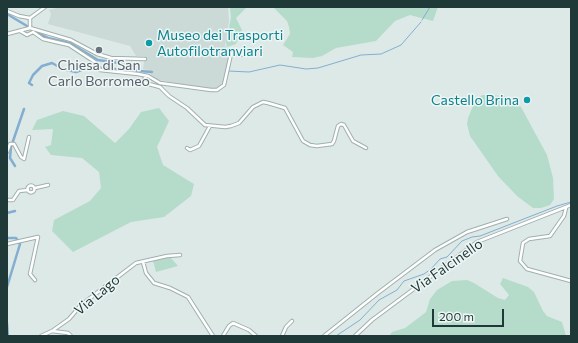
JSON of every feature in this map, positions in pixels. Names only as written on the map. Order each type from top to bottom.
[{"type":"street","points":[[7,11],[19,16],[30,18],[45,7]]},
{"type":"street","points":[[30,18],[30,28]]},
{"type":"street","points":[[20,31],[27,35],[33,32],[34,28]]},
{"type":"street","points":[[7,34],[34,28],[71,40],[97,54],[111,58],[145,59]]},
{"type":"street","points":[[33,32],[43,39],[69,45],[100,70],[146,76],[160,83],[217,90],[224,85],[230,54],[234,52],[244,55]]},
{"type":"street","points":[[146,76],[144,80],[145,83],[160,87],[169,96],[187,108],[202,123],[210,126],[224,127],[239,123],[253,107],[263,102],[285,108],[300,136],[310,145],[332,144],[338,126],[342,124],[353,141],[366,148]]},
{"type":"street","points":[[187,148],[192,149],[199,146],[210,126]]},
{"type":"street","points":[[7,152],[13,144],[18,154],[24,158],[29,136]]},
{"type":"street","points":[[28,190],[31,185],[35,188]]},
{"type":"street","points":[[7,200],[13,200],[19,191],[28,190],[32,192],[35,188],[48,185]]},
{"type":"street","name":"Via Falcinello","points":[[355,336],[372,320],[477,242],[571,205]]},
{"type":"street","points":[[566,208],[557,228],[550,236],[529,239],[523,243],[520,261],[527,269],[571,281]]},
{"type":"street","name":"Via Falcinello","points":[[324,336],[378,292],[435,250],[466,232],[507,219]]},
{"type":"street","points":[[7,244],[38,237],[30,274],[35,280]]},
{"type":"street","name":"Via Lago","points":[[41,336],[52,331],[69,319],[81,305],[136,263],[167,256],[180,255]]},
{"type":"street","points":[[143,262],[146,273],[154,283],[170,288],[188,297],[213,336]]},
{"type":"street","points":[[282,336],[285,329],[292,321]]},
{"type":"street","points":[[223,336],[229,326],[233,323],[249,330],[256,336]]},
{"type":"street","name":"Via Lago","points":[[52,331],[68,333],[71,336]]},
{"type":"shaded area","points":[[60,7],[228,7],[229,21],[225,46],[231,52],[223,85],[217,89],[208,89],[159,80],[152,76],[148,70],[143,69],[145,56],[136,56],[130,46],[48,24],[51,14],[49,10]]},
{"type":"green space","points":[[230,7],[247,7],[236,18],[242,30],[236,44],[227,47],[226,42],[231,18]]},
{"type":"green space","points":[[273,7],[438,7],[433,21],[410,15],[395,21],[376,41],[336,48],[322,56],[313,58],[292,57],[293,52],[283,45],[290,34],[287,21]]},
{"type":"green space","points":[[482,95],[506,96],[514,100],[521,107],[547,155],[553,178],[554,199],[550,205],[541,208],[533,208],[517,196],[498,176],[470,136],[467,124],[468,118],[475,101]]},
{"type":"green space","points":[[159,108],[169,121],[157,147],[163,165],[194,184],[191,196],[164,217],[131,222],[73,252],[52,231],[54,220],[90,201],[101,188],[99,172],[82,158],[51,155],[45,147],[51,145],[53,129],[32,130],[37,120],[63,111],[84,116],[115,143],[129,129],[141,112]]},
{"type":"green space","points":[[169,256],[178,266],[156,272],[153,261]]},
{"type":"green space","points":[[503,278],[528,287],[534,292],[547,316],[562,322],[566,336],[389,336],[392,332],[405,328],[426,312],[430,299],[437,290],[452,281],[467,280],[498,298],[505,300],[509,295],[500,284]]},
{"type":"waterway","points":[[422,20],[430,7]]},
{"type":"waterway","points":[[7,14],[27,26]]},
{"type":"waterway","points":[[228,71],[249,72],[280,65],[306,69],[318,68],[361,55],[381,54],[401,45],[421,22]]},
{"type":"waterway","points":[[37,33],[48,38],[70,43],[98,60],[132,65]]},
{"type":"waterway","points":[[32,85],[29,83],[33,75],[42,66],[52,63],[63,69],[76,72],[90,67],[152,72]]},
{"type":"waterway","points":[[15,166],[10,158],[11,147],[24,109]]},
{"type":"waterway","points":[[336,336],[360,320],[379,300],[397,290],[404,281],[424,274],[440,259],[447,257],[462,241],[480,236],[571,202]]},
{"type":"waterway","points":[[7,213],[15,211]]},
{"type":"waterway","points":[[7,238],[16,238],[20,244],[7,287]]},
{"type":"waterway","points":[[7,323],[8,336]]},
{"type":"place","name":"Museo dei Trasporti Autofilotranviari","points":[[149,43]]},
{"type":"place","name":"Chiesa di San Carlo Borromeo","points":[[99,50]]},
{"type":"place","name":"Castello Brina","points":[[527,100]]}]
